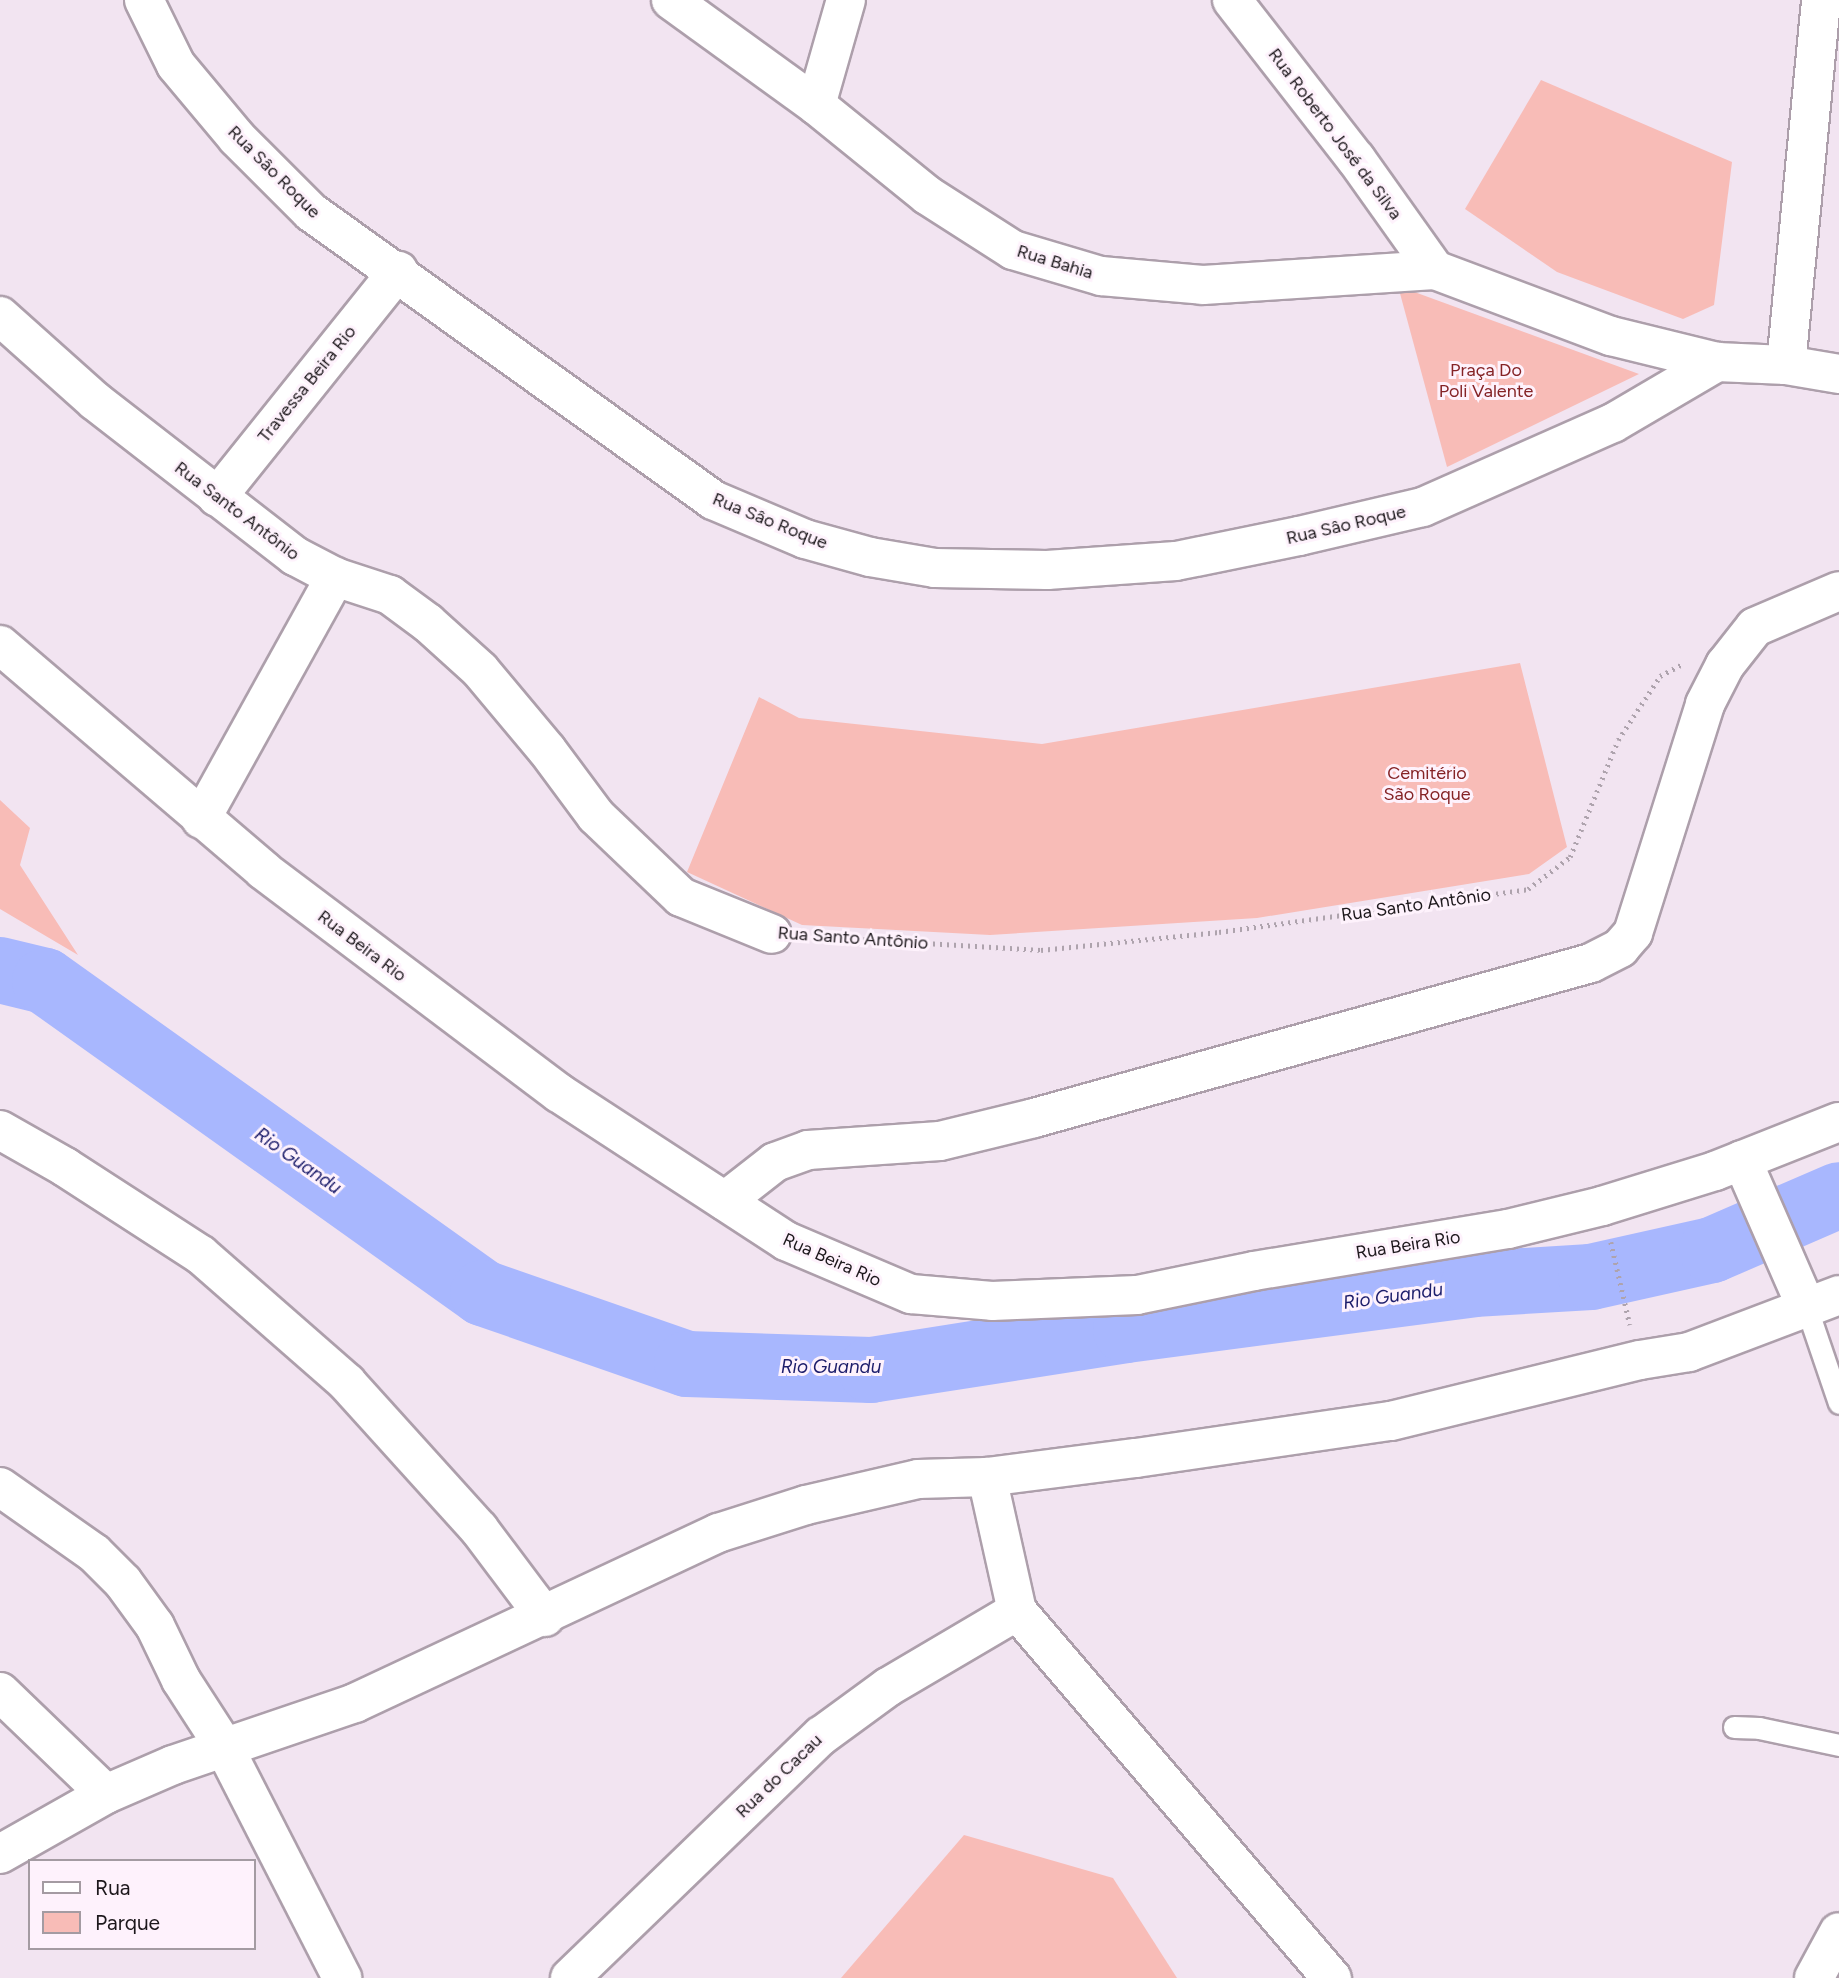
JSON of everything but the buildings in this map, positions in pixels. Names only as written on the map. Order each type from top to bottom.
[{"type":"street","name":"Rua Sâo Roque","points":[[144,0],[176,65],[237,138],[311,212],[398,271],[603,424],[713,500],[805,539],[870,557],[935,568],[1046,569],[1176,561],[1423,507],[1613,423],[1717,362]]},
{"type":"street","name":"Rua Bahia","points":[[671,0],[816,105],[927,195],[1013,250],[1101,276],[1203,285],[1436,270]]},
{"type":"street","points":[[816,105],[846,0]]},
{"type":"street","name":"Rua Roberto José da Silva","points":[[1232,0],[1356,159],[1436,270]]},
{"type":"street","points":[[1786,366],[1821,0]]},
{"type":"street","points":[[1436,270],[1611,336],[1717,362],[1786,366],[1839,374]]},
{"type":"street","name":"Travessa Beira Rio","points":[[216,497],[398,271]]},
{"type":"street","name":"Rua Santo Antônio","points":[[0,316],[95,401],[295,556],[335,577],[390,595],[428,623],[480,670],[547,750],[596,817],[681,897],[772,934]]},
{"type":"street","points":[[201,819],[335,577]]},
{"type":"street","points":[[725,1201],[775,1163],[808,1150],[940,1140],[1034,1118],[1591,962],[1620,948],[1633,933],[1705,704],[1725,665],[1755,627],[1839,591]]},
{"type":"street","name":"Rua Beira Rio","points":[[0,645],[201,819],[377,958],[559,1093],[786,1241],[911,1294],[992,1301],[1137,1295],[1254,1271],[1508,1229],[1602,1206],[1742,1160],[1839,1122]]},
{"type":"street","points":[[0,1130],[201,1255],[346,1383],[479,1529],[545,1617]]},
{"type":"street","points":[[0,1854],[106,1794],[223,1745],[355,1703],[440,1661],[545,1617],[718,1533],[806,1505],[918,1479],[987,1477],[1391,1421],[1640,1360],[1689,1352],[1814,1296],[1759,1201],[1742,1160]]},
{"type":"street","points":[[987,1477],[1017,1611],[1332,1978]]},
{"type":"street","points":[[0,1487],[94,1553],[123,1582],[155,1626],[181,1680],[223,1745],[342,1978]]},
{"type":"street","name":"Rua do Cacau","points":[[570,1978],[821,1736],[888,1687],[1017,1611]]},
{"type":"street","points":[[0,1692],[106,1794]]},
{"type":"street","points":[[1814,1978],[1839,1932]]},
{"type":"lane","points":[[1814,1296],[1839,1404]]},
{"type":"lane","points":[[1734,1727],[1759,1728],[1839,1745]]},
{"type":"path","name":"Rua Santo Antônio","points":[[772,934],[1041,950],[1219,932],[1528,889],[1570,857],[1618,740],[1660,676],[1695,658]]},
{"type":"path","points":[[1615,1261],[1632,1334]]},
{"type":"green space","points":[[1541,80],[1732,162],[1714,305],[1683,319],[1557,272],[1465,209]]},
{"type":"green space","name":"Praça Do Poli Valente","points":[[1398,286],[1639,374],[1447,467]]},
{"type":"green space","name":"Cemitério São Roque","points":[[1520,663],[1567,847],[1529,874],[1257,918],[990,935],[802,925],[687,872],[759,697],[799,718],[1042,744]]},
{"type":"green space","points":[[0,800],[30,828],[20,865],[78,955],[0,909]]},
{"type":"green space","points":[[964,1835],[1113,1878],[1177,1978],[841,1978]]},
{"type":"waterway","name":"Rio Guandu","points":[[0,970],[45,981],[483,1293],[687,1364],[871,1370],[1126,1330],[1474,1284],[1591,1277],[1712,1250],[1839,1195]]}]
